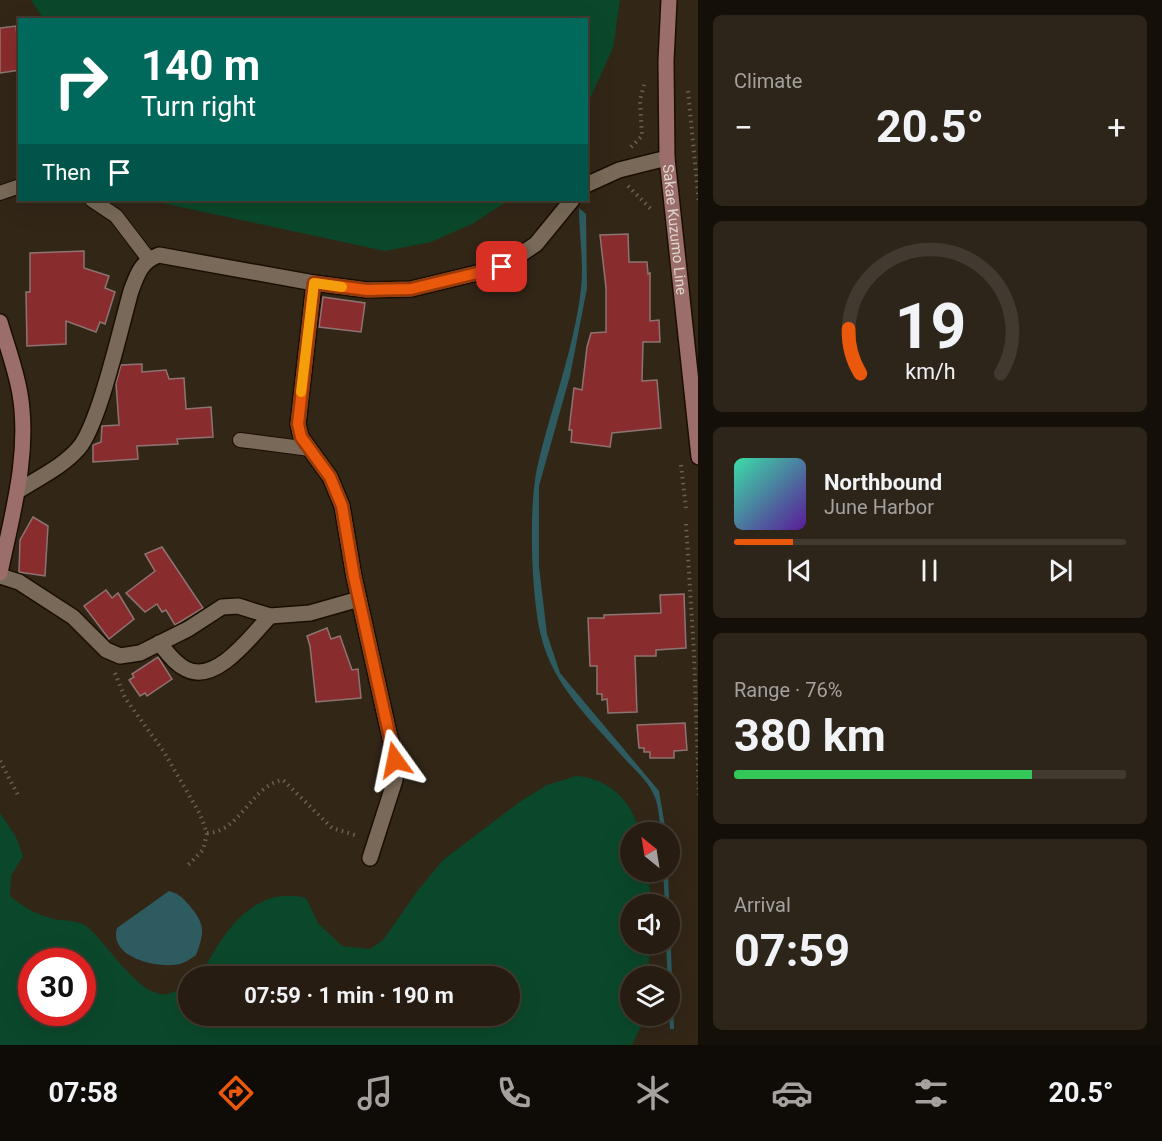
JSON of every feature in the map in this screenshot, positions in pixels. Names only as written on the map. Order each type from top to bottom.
[{"type":"main road","name":"Sakae Kuzumo Line","points":[[669,0],[666,61],[666,158],[698,448]]},
{"type":"main road","points":[[0,322],[20,394],[22,441],[18,491],[2,551],[0,574]]},
{"type":"street","points":[[588,184],[619,170],[666,158]]},
{"type":"street","points":[[18,491],[63,464],[81,447],[94,420],[131,291],[139,271],[148,258],[159,255],[314,283],[367,290],[411,289],[502,267],[536,244],[571,201]]},
{"type":"street","points":[[314,283],[298,424],[301,437],[330,477],[342,506],[359,599],[395,760],[395,780],[370,858]]},
{"type":"street","points":[[0,574],[19,582],[73,617],[106,650],[120,656],[140,653],[222,607],[238,606],[270,616],[310,613],[359,599]]},
{"type":"street","points":[[159,643],[184,669],[205,672],[216,669],[233,655],[270,616]]},
{"type":"lane","points":[[0,193],[18,187]]},
{"type":"lane","points":[[94,201],[116,216]]},
{"type":"lane","points":[[105,201],[148,258]]},
{"type":"lane","points":[[240,440],[310,449]]},
{"type":"path","points":[[628,149],[642,136],[640,100],[646,77]]},
{"type":"path","points":[[687,86],[698,194]]},
{"type":"path","points":[[686,524],[698,767]]},
{"type":"path","points":[[106,650],[125,698],[164,752],[200,814],[207,833],[203,850],[186,867]]},
{"type":"path","points":[[0,761],[18,795]]},
{"type":"path","points":[[207,833],[225,830],[267,788],[283,780],[332,828],[351,835],[376,838]]},
{"type":"green space","points":[[31,0],[620,0],[613,48],[588,103],[588,18],[43,18]]},
{"type":"green space","points":[[153,201],[507,201],[472,224],[431,242],[385,251]]},
{"type":"green space","points":[[576,776],[608,786],[625,801],[631,810],[636,822],[620,822],[620,882],[649,882],[650,894],[620,894],[620,954],[649,954],[649,966],[620,966],[620,1026],[641,1026],[632,1045],[0,1045],[0,813],[16,837],[23,856],[11,876],[10,896],[25,907],[42,915],[86,926],[124,968],[146,988],[157,993],[168,994],[178,990],[178,1026],[520,1026],[520,966],[206,966],[218,945],[241,916],[270,899],[287,896],[306,898],[318,923],[342,946],[370,949],[383,940],[443,860],[521,801],[547,785]]},
{"type":"water","points":[[579,208],[586,214],[587,288],[570,376],[539,486],[539,567],[547,634],[560,673],[659,791],[664,822],[660,822],[653,793],[647,783],[586,716],[554,671],[541,636],[538,618],[532,550],[535,481],[578,311],[582,268]]},
{"type":"water","points":[[664,882],[668,882],[669,894],[664,894]]},
{"type":"water","points":[[169,891],[184,900],[201,923],[202,934],[196,955],[182,963],[160,965],[148,963],[127,954],[120,947],[116,938],[117,928]]},
{"type":"water","points":[[666,954],[671,954],[672,966],[667,966]]},
{"type":"building","points":[[16,26],[18,70],[0,73],[0,28]]},
{"type":"building","points":[[628,234],[629,262],[647,262],[648,274],[650,273],[650,321],[659,320],[660,342],[643,342],[642,381],[657,380],[661,428],[612,433],[610,447],[571,442],[572,430],[569,430],[574,388],[582,390],[591,333],[606,332],[606,288],[600,235]]},
{"type":"building","points":[[84,251],[84,268],[109,276],[105,288],[115,292],[105,324],[100,322],[96,332],[66,321],[66,344],[27,346],[26,292],[30,292],[30,253]]},
{"type":"building","points":[[323,297],[365,303],[361,332],[319,327]]},
{"type":"building","points":[[142,364],[142,372],[166,370],[169,379],[184,378],[186,409],[211,407],[213,437],[177,439],[178,444],[137,446],[138,459],[93,462],[93,445],[101,442],[102,426],[119,425],[116,383],[121,365]]},
{"type":"building","points":[[33,517],[48,526],[45,576],[19,572],[20,540]]},
{"type":"building","points":[[162,547],[203,608],[175,625],[166,610],[162,612],[157,604],[145,612],[126,593],[155,571],[145,554]]},
{"type":"building","points":[[106,590],[112,598],[118,593],[134,619],[109,639],[84,606]]},
{"type":"building","points":[[684,594],[686,648],[656,650],[656,656],[635,656],[637,712],[608,713],[607,699],[602,700],[602,694],[597,694],[597,666],[590,666],[588,618],[604,618],[604,615],[661,613],[660,595]]},
{"type":"building","points":[[327,628],[331,639],[340,636],[352,670],[358,669],[361,698],[316,702],[307,636]]},
{"type":"building","points":[[158,657],[172,679],[147,696],[145,693],[140,696],[129,680],[134,677],[132,674]]},
{"type":"building","points":[[685,723],[687,750],[674,751],[674,758],[650,758],[650,752],[644,752],[644,748],[639,748],[637,725]]},
{"type":"slow traffic","points":[[301,392],[314,283],[342,287]]},
{"type":"route","points":[[395,760],[354,577],[342,506],[330,477],[301,437],[298,424],[314,283],[367,290],[411,289],[502,267]]}]
